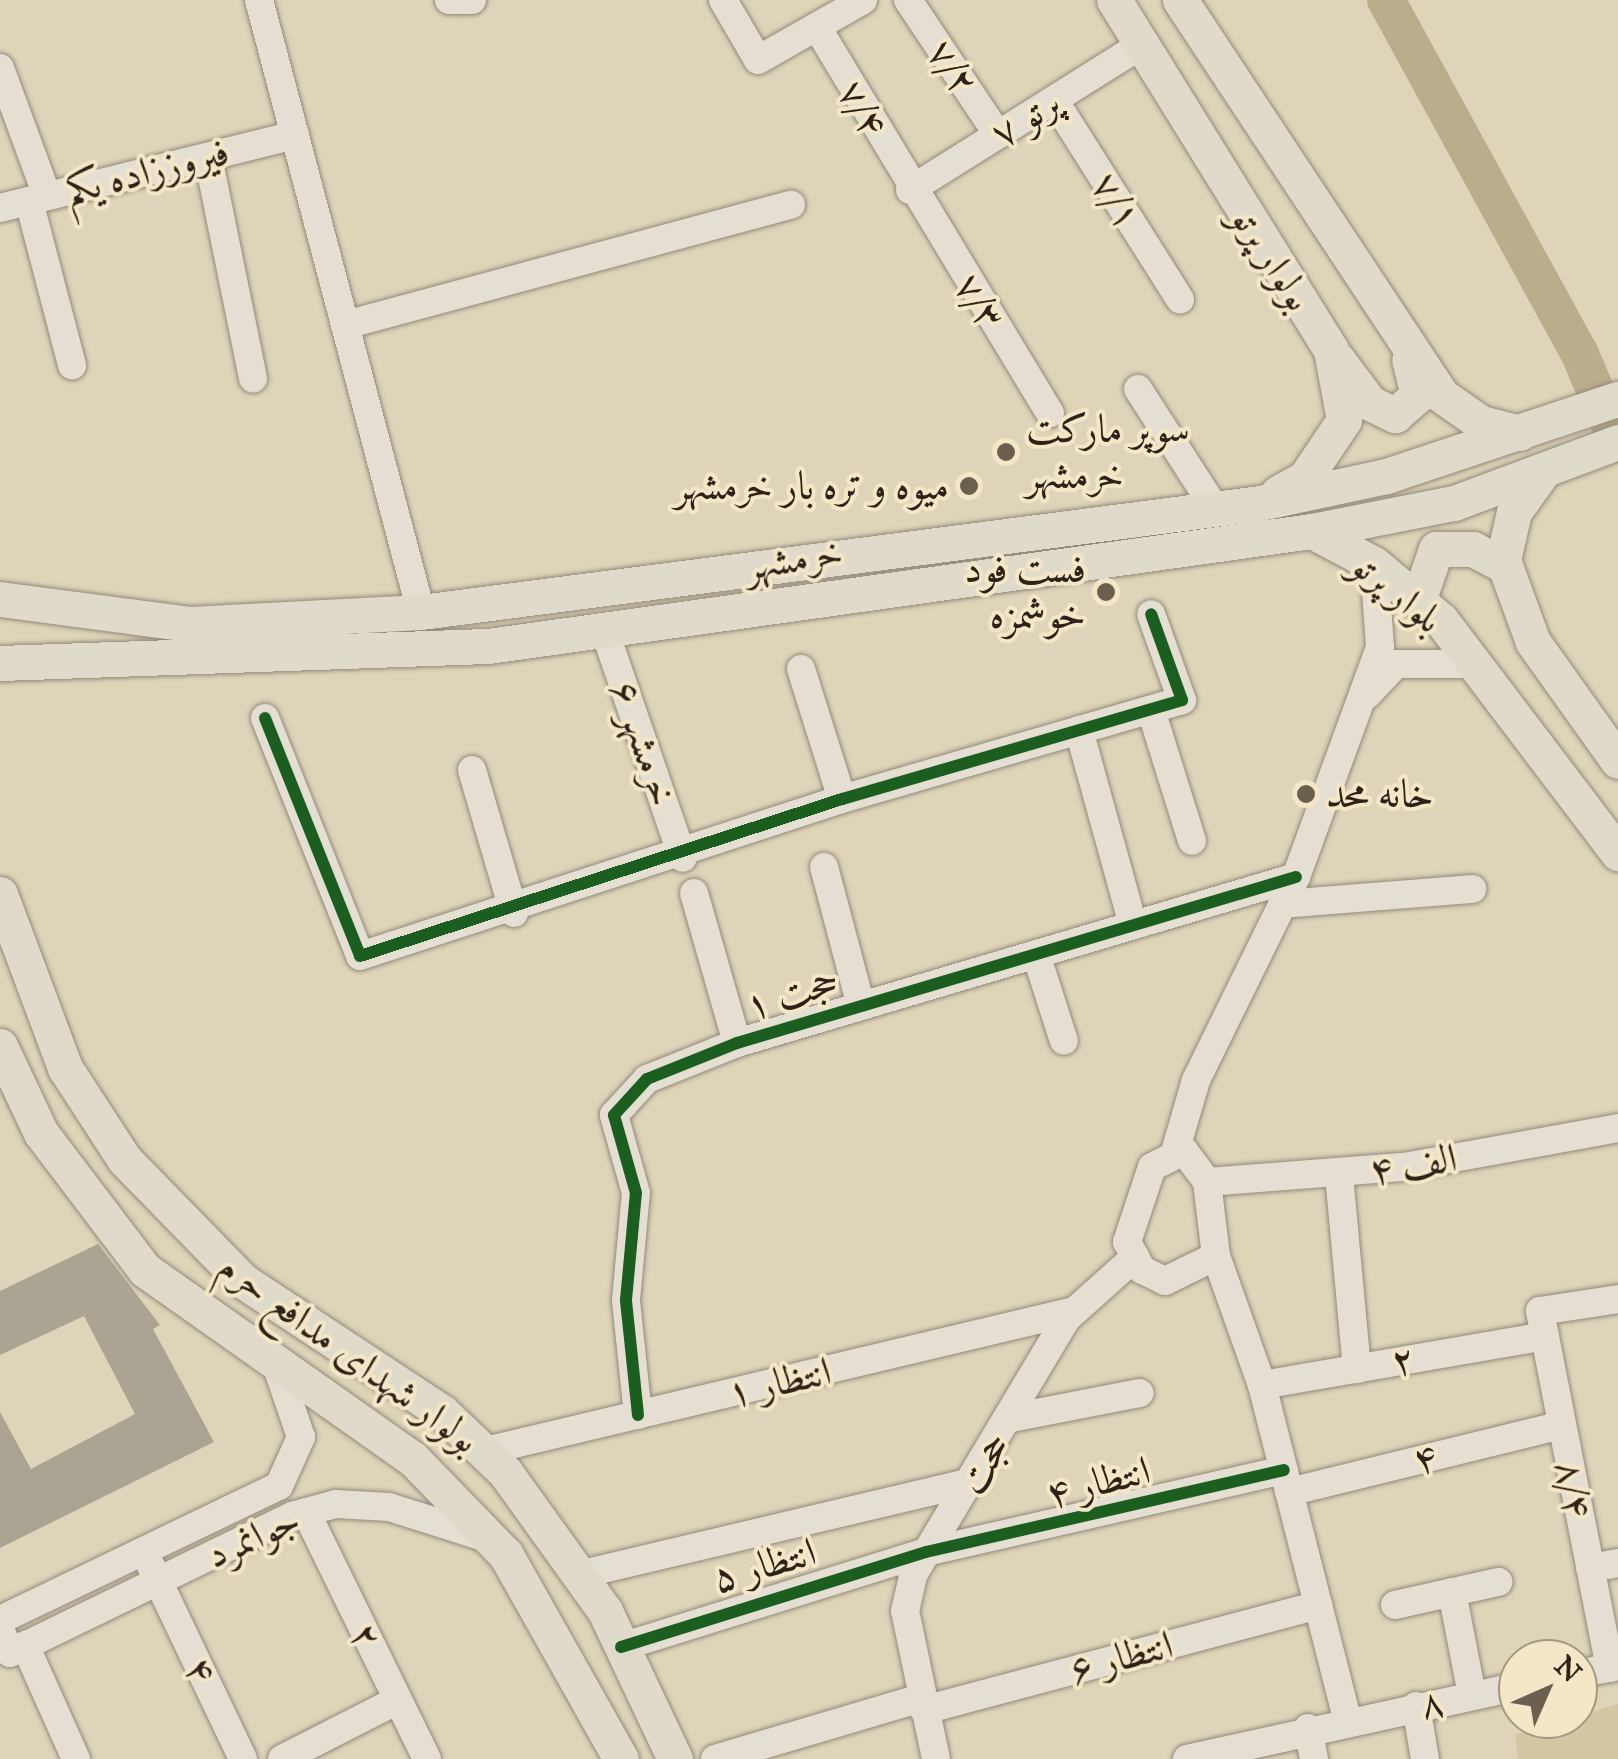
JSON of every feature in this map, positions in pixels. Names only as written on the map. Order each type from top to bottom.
[{"type":"main road","name":"بولوار پرتو","points":[[1114,0],[1331,350],[1344,420],[1335,442],[1305,478],[1260,503]]},
{"type":"main road","name":"بولوار پرتو","points":[[1180,0],[1396,335],[1441,396],[1481,423],[1520,433]]},
{"type":"main road","points":[[1331,350],[1370,403],[1395,415],[1420,388],[1396,335]]},
{"type":"main road","name":"خرمشهر","points":[[16,602],[190,624],[421,612],[906,542],[1260,503],[1386,476],[1618,398]]},
{"type":"main road","points":[[0,663],[488,646],[1312,531],[1454,503],[1607,446]]},
{"type":"main road","points":[[1544,470],[1514,512],[1505,566],[1533,642],[1618,761]]},
{"type":"main road","name":"بلوار پرتو","points":[[1312,531],[1374,564],[1418,601],[1472,664]]},
{"type":"main road","points":[[906,542],[913,584]]},
{"type":"main road","points":[[1418,601],[1436,549],[1473,549],[1505,566]]},
{"type":"main road","points":[[16,602],[0,628],[7,648],[40,660]]},
{"type":"main road","points":[[1472,664],[1618,853]]},
{"type":"main road","name":"بولوار شهدای مدافع حرم","points":[[0,894],[65,1068],[161,1203],[243,1282],[406,1386],[485,1450],[582,1574],[622,1647],[674,1759]]},
{"type":"main road","name":"بولوار شهدای مدافع حرم","points":[[0,1046],[41,1133],[145,1270],[412,1458],[493,1540],[558,1635],[622,1759]]},
{"type":"street","points":[[259,0],[421,612]]},
{"type":"street","points":[[723,0],[758,60],[863,0]]},
{"type":"street","name":"۷/۲","points":[[908,0],[998,135]]},
{"type":"street","name":"۷/۴","points":[[816,27],[910,190]]},
{"type":"street","name":"پرتو ۷","points":[[910,190],[1141,46]]},
{"type":"street","points":[[0,68],[38,198],[72,366]]},
{"type":"street","name":"۷/۱","points":[[1054,100],[1180,299]]},
{"type":"street","name":"فیروززاده یکم","points":[[0,208],[295,135]]},
{"type":"street","points":[[208,157],[253,378]]},
{"type":"street","name":"۷/۳","points":[[910,190],[1050,413]]},
{"type":"street","points":[[345,325],[790,205]]},
{"type":"street","points":[[1138,389],[1216,510]]},
{"type":"street","points":[[1216,1256],[1165,1281],[1135,1257],[1127,1242],[1134,1204],[1152,1167],[1175,1152],[1196,1080],[1296,877],[1380,647],[1374,564]]},
{"type":"street","points":[[265,718],[360,956],[514,913],[684,858],[842,799],[1182,700],[1151,614]]},
{"type":"street","name":"خرمشهر ۶","points":[[604,629],[684,858]]},
{"type":"street","points":[[1356,706],[1396,664],[1472,664]]},
{"type":"street","points":[[801,669],[842,799]]},
{"type":"street","points":[[1151,710],[1192,841]]},
{"type":"street","points":[[1080,730],[1133,925]]},
{"type":"street","points":[[472,770],[514,913]]},
{"type":"street","points":[[824,867],[861,1006]]},
{"type":"street","name":"حجت ۱","points":[[638,1415],[626,1300],[636,1192],[614,1115],[648,1079],[737,1043],[1296,877]]},
{"type":"street","points":[[1282,904],[1472,889]]},
{"type":"street","points":[[694,893],[737,1043]]},
{"type":"street","points":[[1036,954],[1064,1040]]},
{"type":"street","name":"۴ الف","points":[[1207,1182],[1339,1174],[1618,1128]]},
{"type":"street","points":[[1175,1152],[1207,1182],[1216,1256],[1262,1385],[1347,1719]]},
{"type":"street","points":[[1339,1174],[1357,1368]]},
{"type":"street","name":"حجت","points":[[936,1759],[906,1611],[926,1552],[976,1480],[1074,1311],[1135,1257]]},
{"type":"street","name":"۲","points":[[1262,1385],[1357,1368],[1542,1323],[1618,1298]]},
{"type":"street","name":"انتظار ۱","points":[[485,1450],[1074,1311]]},
{"type":"street","name":"۸/۴","points":[[1542,1323],[1562,1425],[1604,1566],[1614,1667]]},
{"type":"street","name":"جوانمرد","points":[[0,1620],[279,1486],[301,1437],[276,1364]]},
{"type":"street","points":[[1011,1418],[1140,1393]]},
{"type":"street","name":"۴","points":[[1286,1481],[1562,1425]]},
{"type":"street","points":[[582,1574],[976,1480]]},
{"type":"street","name":"انتظار ۴","points":[[926,1552],[1286,1481]]},
{"type":"street","name":"جوانمرد","points":[[26,1646],[306,1512],[389,1507],[493,1540]]},
{"type":"street","name":"۲","points":[[306,1512],[427,1759]]},
{"type":"street","name":"انتظار ۵","points":[[622,1647],[926,1552]]},
{"type":"street","name":"۴","points":[[144,1553],[243,1759]]},
{"type":"street","points":[[1395,1606],[1498,1582]]},
{"type":"street","points":[[1452,1592],[1472,1695]]},
{"type":"street","name":"انتظار ۶","points":[[716,1759],[1318,1605]]},
{"type":"street","points":[[0,1629],[10,1653],[26,1646],[76,1759]]},
{"type":"street","name":"۸","points":[[1188,1759],[1347,1719],[1498,1690]]},
{"type":"street","points":[[282,1759],[398,1700]]},
{"type":"street","points":[[1416,1706],[1426,1759]]},
{"type":"street","points":[[1308,1728],[1314,1759]]},
{"type":"shaded area","points":[[1618,1704],[1618,1759],[1518,1759],[1516,1739],[1598,1739],[1598,1710]]},
{"type":"building","points":[[98,1244],[160,1325],[153,1329],[214,1442],[0,1548],[0,1412],[31,1469],[135,1414],[84,1316],[0,1355],[0,1291]]},
{"type":"waterway","points":[[1386,0],[1579,352],[1618,444]]},
{"type":"cycle path","points":[[265,718],[360,956],[842,799],[1182,700],[1151,614]]},
{"type":"cycle path","points":[[638,1415],[626,1300],[636,1193],[614,1115],[647,1079],[737,1043],[1296,877]]},
{"type":"cycle path","points":[[621,1647],[926,1552],[1284,1470]]},
{"type":"place","name":"سوپر مارکت خرمشهر","points":[[1006,452]]},
{"type":"place","name":"میوه و تره بار خرمشهر","points":[[969,486]]},
{"type":"place","name":"فست فود خوشمزه","points":[[1106,592]]},
{"type":"place","name":"خانه محد","points":[[1306,794]]}]
